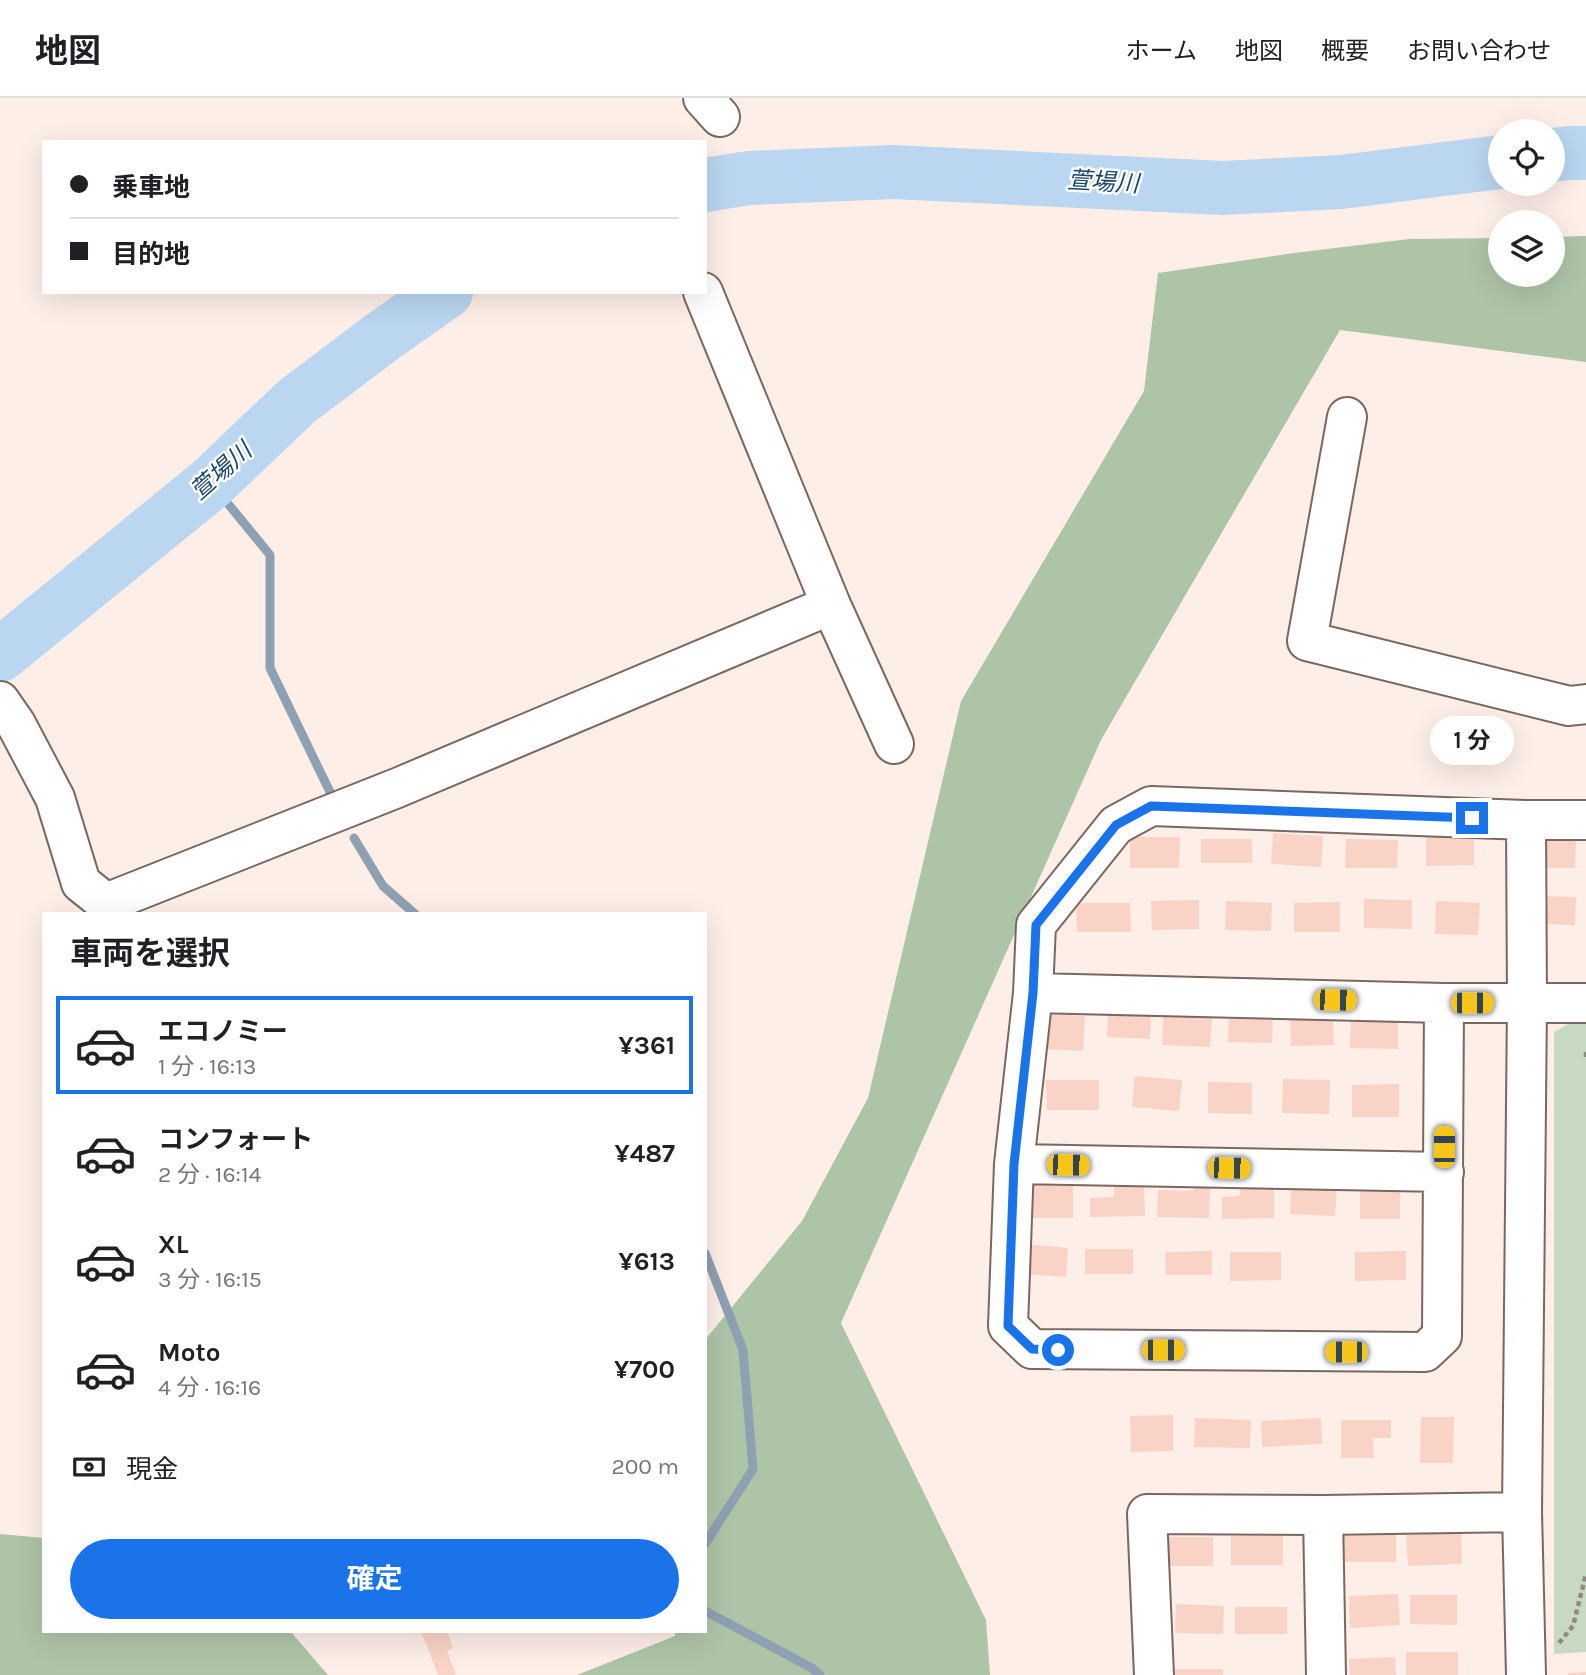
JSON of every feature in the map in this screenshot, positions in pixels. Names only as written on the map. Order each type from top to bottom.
[{"type":"street","points":[[704,294],[831,605],[894,744]]},
{"type":"street","points":[[1347,417],[1307,641],[1569,706],[1586,704]]},
{"type":"street","points":[[8,713],[55,798],[81,883],[106,904],[397,788],[831,605]]},
{"type":"street","points":[[1444,1003],[1442,1336],[1425,1352],[1032,1349],[1008,1326],[1014,1164],[1033,993],[1036,925],[1116,825],[1151,806],[1586,820]]},
{"type":"street","points":[[1526,820],[1522,1513],[1526,1675]]},
{"type":"street","points":[[1033,993],[1444,1003],[1586,1003]]},
{"type":"street","points":[[1014,1164],[1444,1171]]},
{"type":"street","points":[[1154,1675],[1147,1514],[1522,1513]]},
{"type":"street","points":[[1323,1514],[1326,1675]]},
{"type":"path","points":[[1556,1646],[1573,1626],[1586,1574]]},
{"type":"green space","points":[[1586,236],[1586,362],[1340,330],[1101,740],[841,1323],[986,1620],[990,1675],[577,1675],[675,1636],[675,1633],[707,1633],[707,1338],[802,1221],[868,1098],[961,701],[1144,391],[1158,273],[1409,239],[1488,238],[1488,287],[1565,287],[1565,237]]},
{"type":"green space","points":[[1586,1014],[1586,1652],[1554,1654],[1554,1032]]},
{"type":"green space","points":[[0,1534],[42,1538],[42,1633],[292,1633],[328,1675],[0,1675]]},
{"type":"building","points":[[1273,833],[1323,836],[1321,867],[1271,864]]},
{"type":"building","points":[[1474,834],[1474,865],[1426,866],[1426,835]]},
{"type":"building","points":[[1130,837],[1180,837],[1179,868],[1130,868]]},
{"type":"building","points":[[1201,839],[1252,839],[1252,863],[1201,863]]},
{"type":"building","points":[[1346,839],[1398,840],[1397,868],[1345,868]]},
{"type":"building","points":[[1539,840],[1576,841],[1575,868],[1539,868]]},
{"type":"building","points":[[1535,896],[1576,897],[1575,925],[1535,924]]},
{"type":"building","points":[[1364,899],[1412,900],[1412,929],[1364,928]]},
{"type":"building","points":[[1199,900],[1199,929],[1152,930],[1151,901]]},
{"type":"building","points":[[1226,901],[1272,903],[1271,931],[1225,930]]},
{"type":"building","points":[[1436,901],[1480,903],[1478,935],[1435,934]]},
{"type":"building","points":[[1340,902],[1340,932],[1294,932],[1294,903]]},
{"type":"building","points":[[1076,903],[1130,903],[1131,932],[1077,932]]},
{"type":"building","points":[[1108,1009],[1151,1011],[1150,1039],[1107,1037]]},
{"type":"building","points":[[1229,1013],[1273,1014],[1272,1043],[1228,1042]]},
{"type":"building","points":[[1044,1014],[1085,1016],[1083,1051],[1042,1049]]},
{"type":"building","points":[[1333,1015],[1334,1045],[1291,1046],[1290,1016]]},
{"type":"building","points":[[1163,1016],[1212,1018],[1210,1047],[1162,1045]]},
{"type":"building","points":[[1351,1021],[1398,1022],[1398,1049],[1350,1048]]},
{"type":"building","points":[[1135,1076],[1182,1080],[1179,1111],[1132,1107]]},
{"type":"building","points":[[1283,1079],[1330,1080],[1329,1114],[1282,1113]]},
{"type":"building","points":[[1046,1080],[1099,1080],[1099,1110],[1047,1110]]},
{"type":"building","points":[[1208,1082],[1252,1083],[1252,1114],[1208,1113]]},
{"type":"building","points":[[1399,1084],[1399,1117],[1352,1117],[1352,1085]]},
{"type":"building","points":[[1114,1179],[1137,1179],[1144,1187],[1145,1216],[1090,1217],[1090,1198],[1114,1197]]},
{"type":"building","points":[[1193,1179],[1210,1185],[1209,1218],[1157,1217],[1158,1190],[1193,1191]]},
{"type":"building","points":[[1274,1180],[1274,1218],[1222,1219],[1222,1197],[1240,1196],[1240,1181]]},
{"type":"building","points":[[1028,1184],[1073,1184],[1073,1218],[1028,1218]]},
{"type":"building","points":[[1291,1186],[1337,1188],[1335,1216],[1290,1214]]},
{"type":"building","points":[[1360,1189],[1400,1189],[1400,1219],[1360,1219]]},
{"type":"building","points":[[1024,1244],[1068,1248],[1066,1277],[1022,1274]]},
{"type":"building","points":[[1085,1249],[1133,1249],[1133,1274],[1085,1274]]},
{"type":"building","points":[[1212,1251],[1212,1275],[1166,1275],[1165,1252]]},
{"type":"building","points":[[1406,1251],[1406,1280],[1355,1281],[1355,1252]]},
{"type":"building","points":[[1230,1252],[1281,1252],[1281,1280],[1230,1281]]},
{"type":"building","points":[[1173,1415],[1173,1451],[1131,1452],[1130,1416]]},
{"type":"building","points":[[1421,1417],[1454,1417],[1453,1463],[1420,1463]]},
{"type":"building","points":[[1195,1418],[1251,1420],[1250,1448],[1194,1447]]},
{"type":"building","points":[[1321,1418],[1322,1444],[1262,1447],[1261,1421]]},
{"type":"building","points":[[1341,1420],[1391,1420],[1391,1438],[1373,1438],[1374,1458],[1341,1458]]},
{"type":"building","points":[[1396,1533],[1396,1562],[1341,1562],[1341,1534]]},
{"type":"building","points":[[1461,1533],[1462,1564],[1408,1566],[1406,1535]]},
{"type":"building","points":[[1231,1536],[1283,1536],[1283,1565],[1231,1565]]},
{"type":"building","points":[[1163,1537],[1213,1537],[1213,1566],[1163,1566]]},
{"type":"building","points":[[1398,1594],[1400,1625],[1350,1628],[1349,1596]]},
{"type":"building","points":[[1410,1595],[1457,1595],[1457,1625],[1410,1624]]},
{"type":"building","points":[[1176,1604],[1224,1606],[1223,1634],[1175,1633]]},
{"type":"building","points":[[1235,1607],[1287,1607],[1287,1634],[1235,1634]]},
{"type":"building","points":[[422,1633],[448,1633],[453,1648],[447,1651],[456,1675],[438,1675]]},
{"type":"building","points":[[1406,1652],[1458,1652],[1458,1675],[1406,1675]]},
{"type":"building","points":[[1395,1657],[1396,1675],[1350,1675],[1349,1659]]},
{"type":"building","points":[[1175,1669],[1223,1669],[1223,1675],[1175,1675]]},
{"type":"building","points":[[1586,1672],[1586,1675],[1568,1675],[1568,1673]]},
{"type":"waterway","name":"萱場川","points":[[1565,153],[1586,153]]},
{"type":"waterway","name":"萱場川","points":[[707,185],[749,178],[893,172],[1223,188],[1341,182],[1488,164]]},
{"type":"waterway","name":"萱場川","points":[[0,655],[211,483],[296,402],[443,294]]},
{"type":"waterway","points":[[211,483],[270,555],[270,668],[330,792]]},
{"type":"waterway","points":[[354,838],[383,886],[413,912]]},
{"type":"waterway","points":[[707,1258],[743,1350],[753,1469],[707,1541]]},
{"type":"waterway","points":[[707,1612],[812,1668],[820,1675]]},
{"type":"route","points":[[1058,1350],[1032,1349],[1008,1326],[1014,1164],[1033,993],[1036,925],[1116,825],[1151,806],[1472,818]]}]
